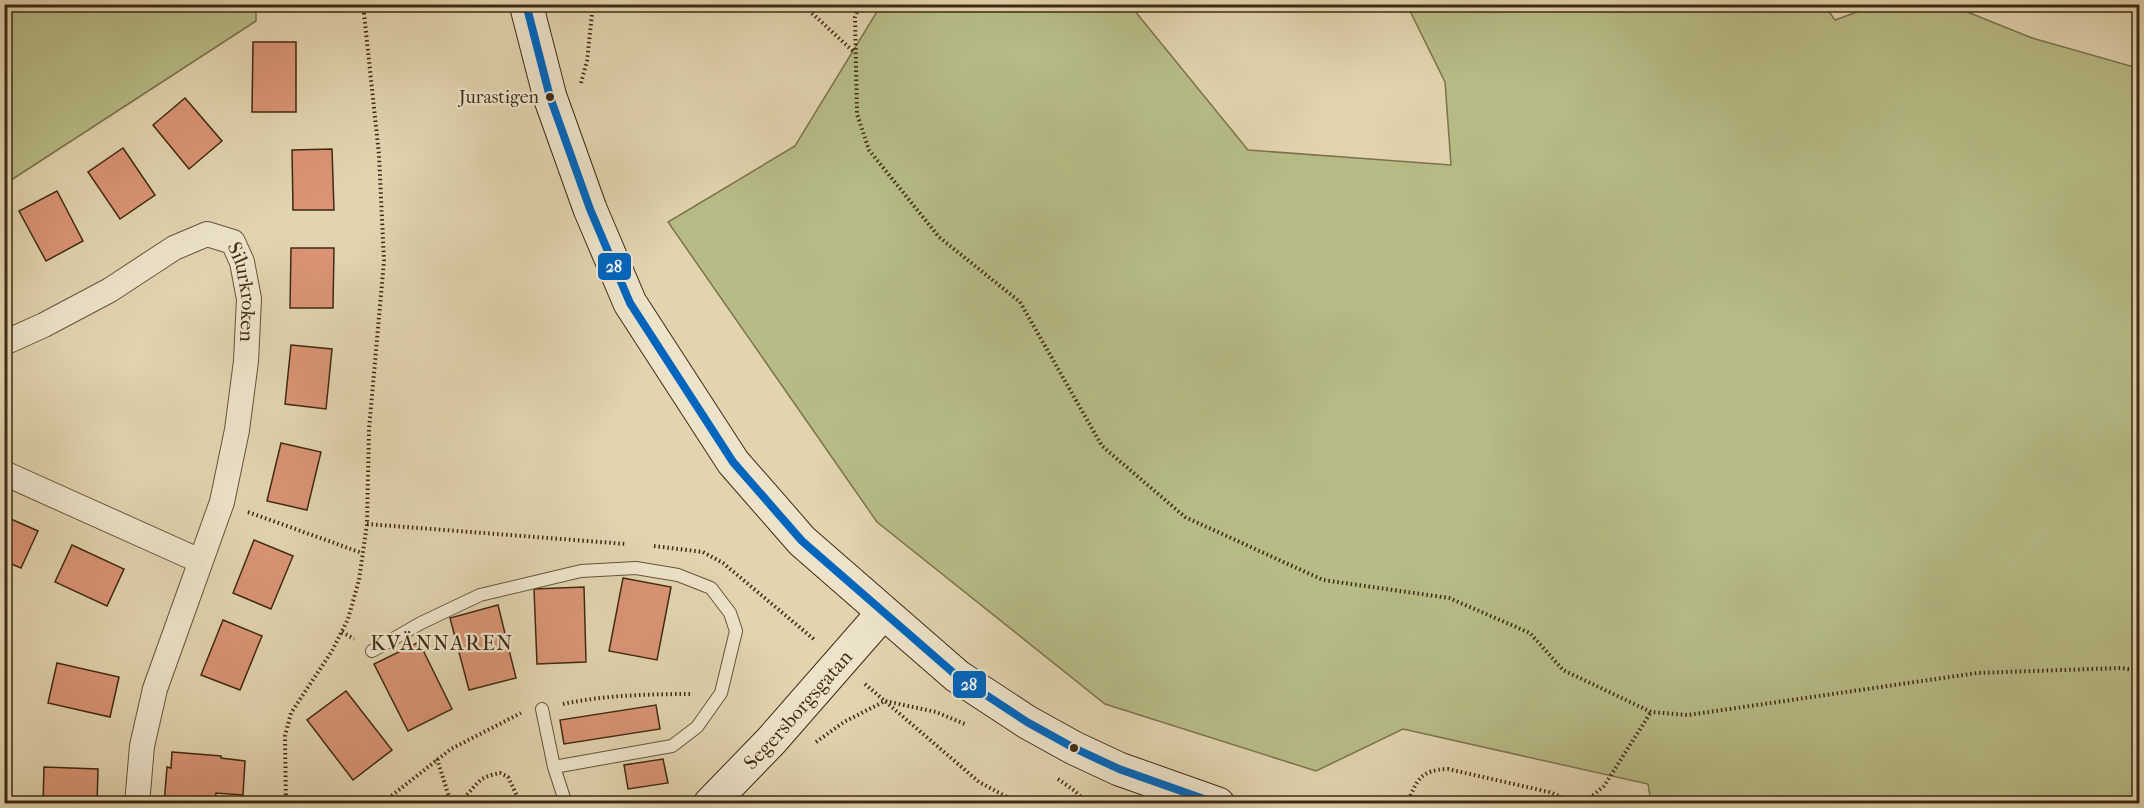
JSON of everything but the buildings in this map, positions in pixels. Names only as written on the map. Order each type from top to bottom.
[{"type":"main road","points":[[526,4],[550,97],[590,209],[630,303],[733,462],[802,542],[957,676],[1027,722],[1119,769],[1218,804]]},
{"type":"main road","name":"Segersborgsgatan","points":[[710,804],[772,740],[883,613]]},
{"type":"street","name":"Silurkroken","points":[[4,343],[110,290],[174,248],[207,234],[233,242],[242,262],[249,299],[246,361],[237,430],[222,502],[155,689],[142,746],[137,804]]},
{"type":"street","points":[[4,474],[200,561]]},
{"type":"lane","points":[[372,651],[421,623],[480,595],[581,571],[636,568],[678,575],[711,588],[730,614],[736,631],[721,693],[697,727],[672,746],[554,767]]},
{"type":"lane","points":[[542,709],[554,767],[566,804]]},
{"type":"path","points":[[285,804],[285,736],[291,713],[332,651],[348,619],[359,580],[367,524],[369,429],[384,261],[379,155],[363,4]]},
{"type":"path","points":[[581,83],[587,61],[593,4]]},
{"type":"path","points":[[802,4],[855,53]]},
{"type":"path","points":[[860,4],[855,17],[857,114],[869,150],[939,237],[1020,302],[1102,446],[1185,517],[1323,580],[1449,598],[1530,633],[1563,670],[1651,712],[1688,715],[1977,673],[2121,668],[2139,671]]},
{"type":"path","points":[[222,502],[362,553]]},
{"type":"path","points":[[812,746],[844,722],[885,701],[936,712],[973,728]]},
{"type":"path","points":[[1407,804],[1421,776],[1432,770],[1448,770],[1549,792],[1562,797],[1571,804],[1591,797],[1604,786],[1651,712]]},
{"type":"path","points":[[437,759],[451,803],[464,798],[483,778],[500,773],[508,777],[521,804]]},
{"type":"path","points":[[1057,778],[1075,790],[1088,804]]},
{"type":"green space","points":[[5,4],[256,5],[256,21],[5,184]]},
{"type":"green space","points":[[881,5],[1130,5],[1248,150],[1451,165],[1445,82],[1407,5],[1824,5],[1835,20],[1876,5],[1950,5],[2032,38],[2134,67],[2140,134],[2139,803],[1651,803],[1648,784],[1403,729],[1316,771],[1105,704],[877,522],[668,222],[795,146]]},
{"type":"transit line","name":"28","points":[[526,4],[550,97],[590,209],[630,303],[733,462],[802,541],[957,676],[1027,722],[1074,748],[1119,769],[1218,804]]},
{"type":"place","name":"Jurastigen","points":[[550,97]]},
{"type":"district","name":"KVÄNNAREN","points":[[442,643]]}]
